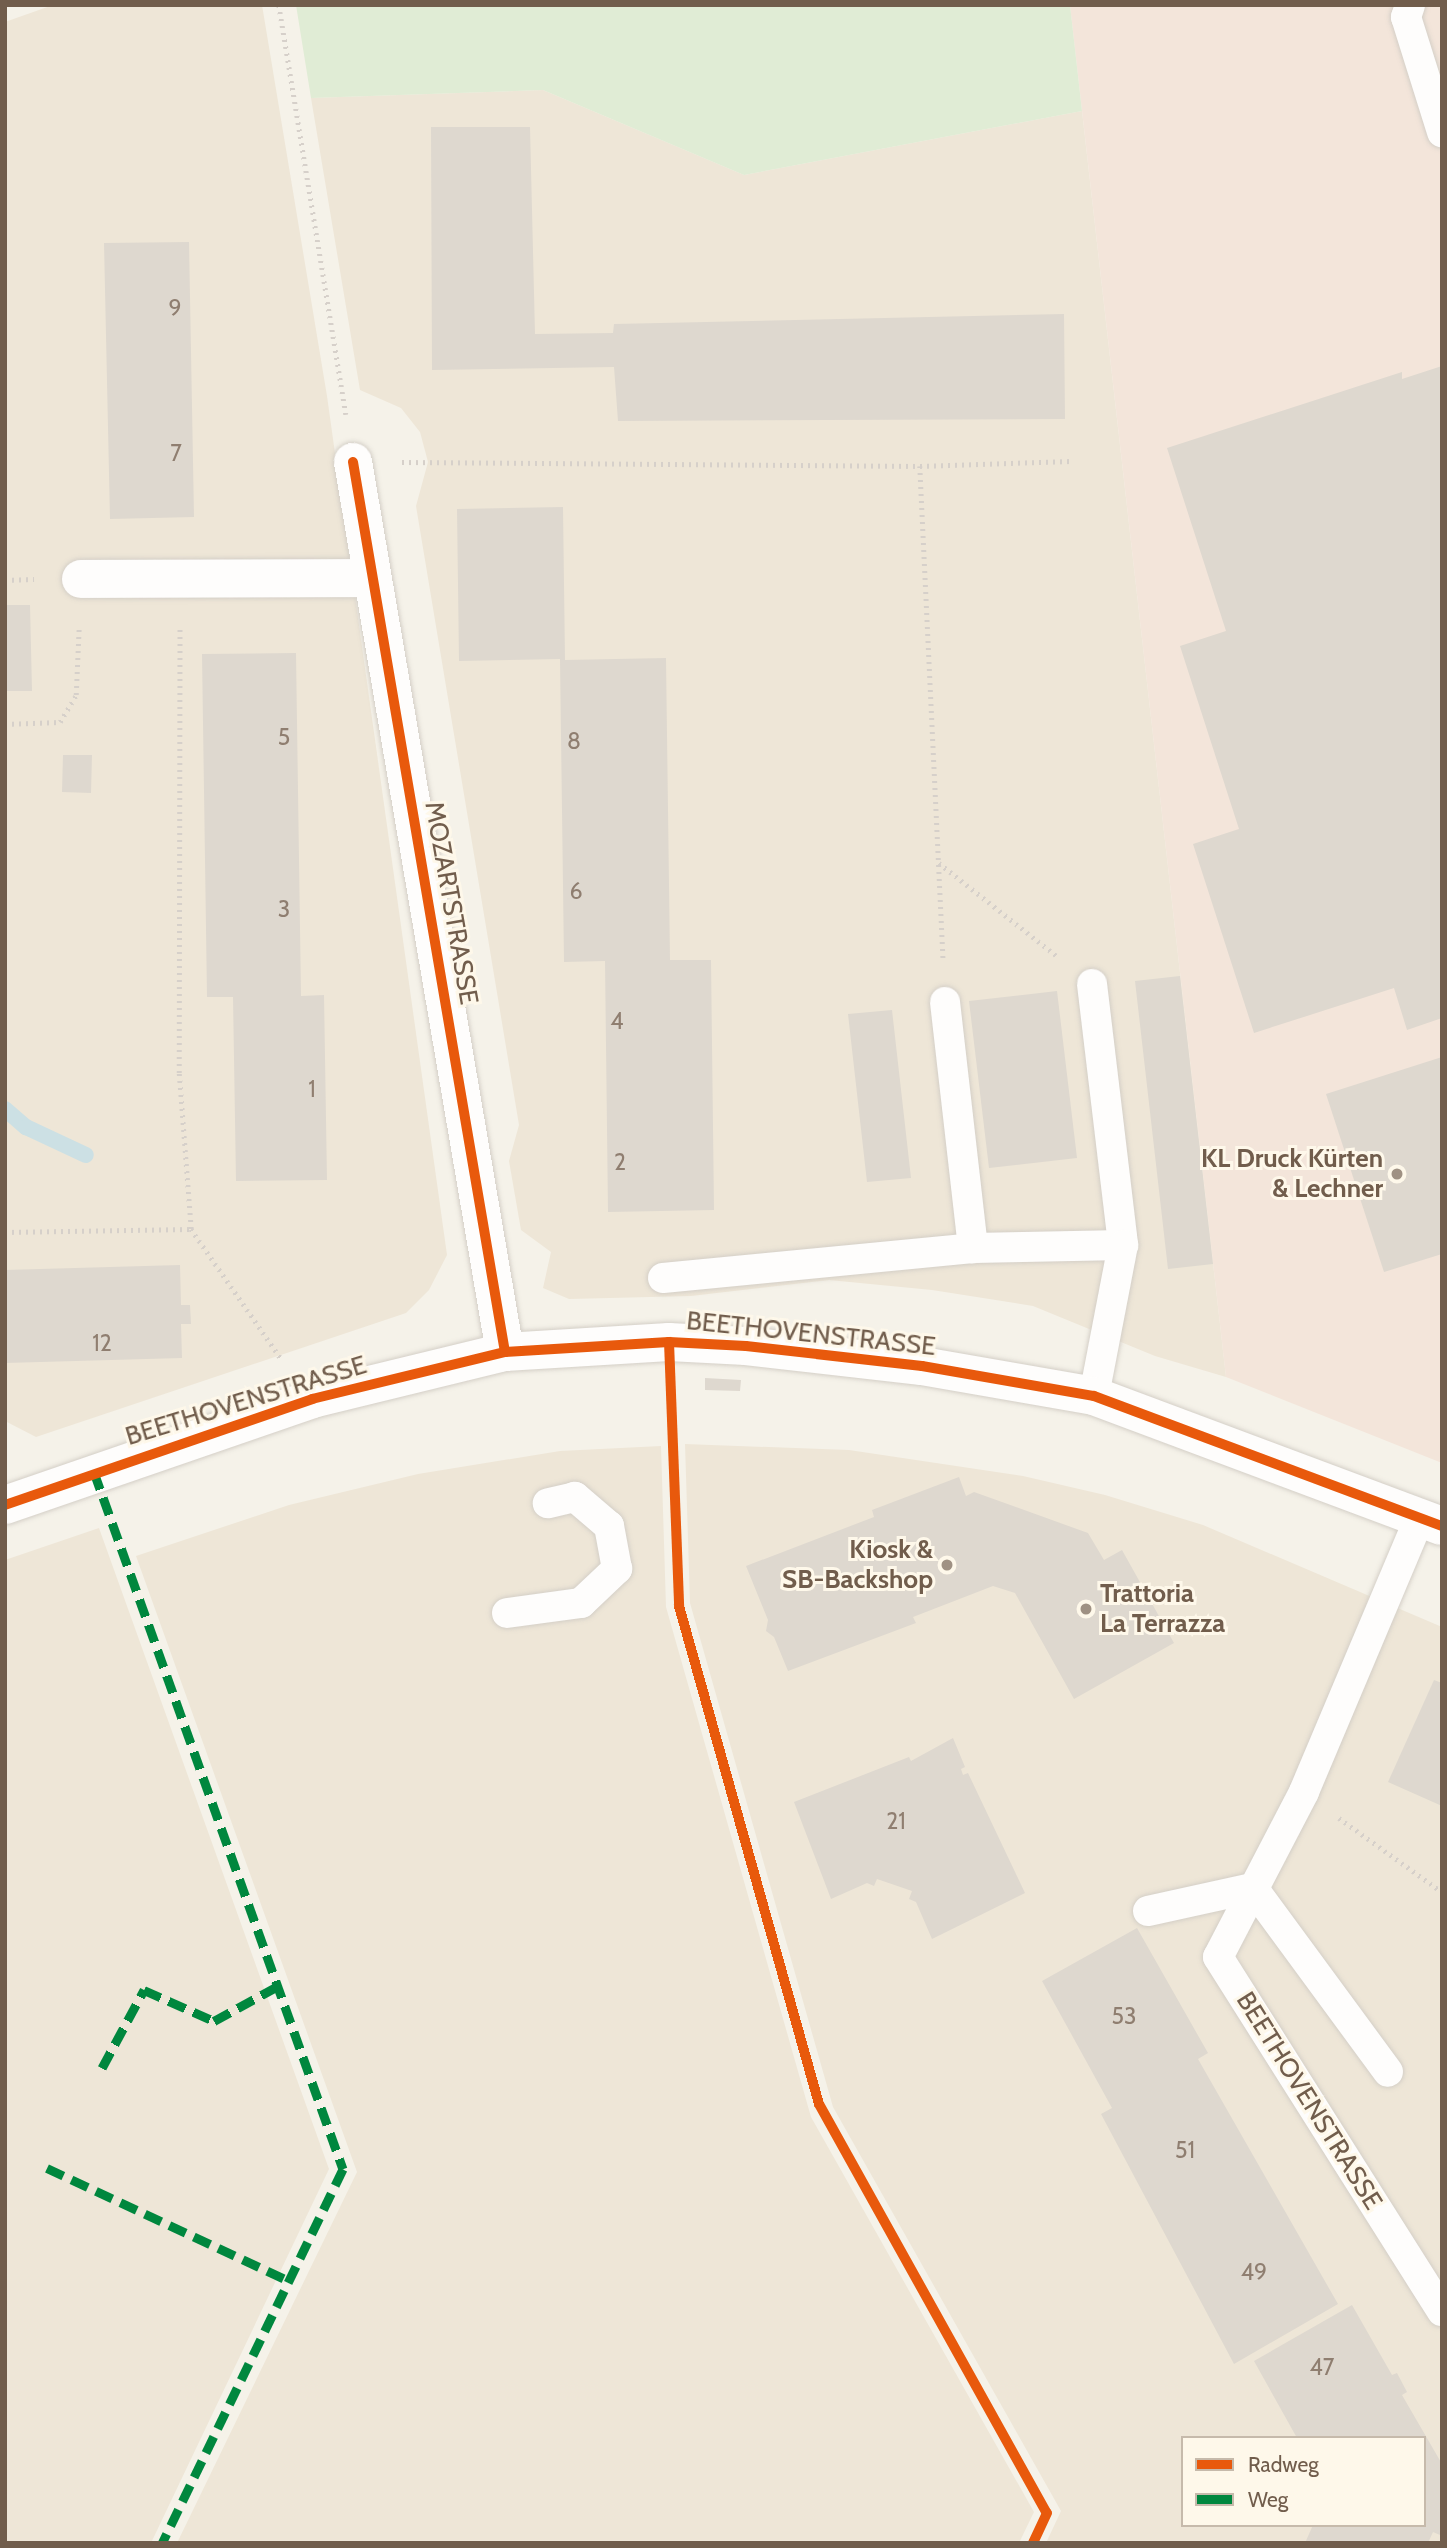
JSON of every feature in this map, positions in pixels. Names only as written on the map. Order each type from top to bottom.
[{"type":"street","name":"MOZARTSTRASSE","points":[[353,462],[505,1352]]},
{"type":"street","points":[[81,579],[372,578]]},
{"type":"street","name":"BEETHOVENSTRASSE","points":[[5,1505],[312,1399],[505,1352],[669,1342],[746,1346],[922,1366],[1094,1396],[1431,1521]]},
{"type":"lane","points":[[1410,5],[1406,17],[1442,132]]},
{"type":"lane","points":[[1092,984],[1123,1245],[1094,1396]]},
{"type":"lane","points":[[945,1002],[973,1248]]},
{"type":"lane","points":[[663,1278],[973,1248],[1123,1245]]},
{"type":"lane","points":[[507,1613],[581,1603],[617,1569],[608,1526],[575,1497],[548,1503]]},
{"type":"lane","name":"BEETHOVENSTRASSE","points":[[1431,1521],[1304,1792],[1218,1957],[1442,2311]]},
{"type":"lane","points":[[1148,1911],[1253,1888],[1388,2072]]},
{"type":"path","points":[[279,5],[353,462],[920,466],[1072,461]]},
{"type":"path","points":[[920,466],[945,1002]]},
{"type":"path","points":[[5,724],[60,722],[76,695],[81,579]]},
{"type":"path","points":[[180,579],[179,1073],[191,1229],[312,1399]]},
{"type":"path","points":[[939,863],[1092,984]]},
{"type":"path","points":[[5,1232],[191,1229]]},
{"type":"path","points":[[1304,1792],[1442,1892]]},
{"type":"shaded area","points":[[53,5],[262,5],[327,396],[447,1255],[429,1290],[406,1313],[36,1437],[5,1421],[5,22]]},
{"type":"shaded area","points":[[1070,5],[1442,5],[1442,1463],[1226,1377]]},
{"type":"shaded area","points":[[543,90],[744,175],[1082,111],[1226,1377],[1155,1356],[1033,1306],[932,1290],[829,1280],[691,1296],[569,1299],[543,1288],[551,1252],[521,1230],[509,1161],[519,1125],[416,506],[428,462],[420,432],[401,408],[360,390],[311,98]]},
{"type":"shaded area","points":[[685,1444],[849,1450],[1023,1476],[1105,1495],[1203,1525],[1442,1627],[1442,2543],[1046,2543],[1061,2511],[833,2107],[690,1603]]},
{"type":"shaded area","points":[[661,1446],[666,1607],[811,2117],[1034,2512],[1019,2543],[177,2543],[357,2172],[136,1556],[289,1505],[418,1474],[560,1451]]},
{"type":"shaded area","points":[[99,1528],[329,2169],[151,2543],[5,2543],[5,1560]]},
{"type":"green space","points":[[296,5],[1070,5],[1082,111],[744,175],[543,90],[311,98]]},
{"type":"building","points":[[431,127],[530,127],[535,334],[613,333],[614,324],[1064,314],[1065,419],[618,421],[614,367],[432,370]]},
{"type":"building","points":[[189,242],[194,517],[110,519],[104,243]]},
{"type":"building","points":[[1442,366],[1442,1018],[1407,1030],[1394,988],[1254,1033],[1193,844],[1239,829],[1180,646],[1226,631],[1167,448],[1402,372],[1402,379]]},
{"type":"building","points":[[563,507],[565,660],[666,658],[670,960],[711,960],[714,1210],[608,1212],[605,961],[564,962],[560,659],[459,661],[457,509]]},
{"type":"building","points":[[5,605],[30,605],[32,691],[5,691]]},
{"type":"building","points":[[296,653],[301,996],[324,995],[327,1180],[236,1181],[233,997],[207,997],[202,654]]},
{"type":"building","points":[[63,755],[92,755],[91,793],[62,792]]},
{"type":"building","points":[[1180,976],[1213,1264],[1168,1269],[1135,981]]},
{"type":"building","points":[[1057,991],[1077,1158],[989,1168],[969,1001]]},
{"type":"building","points":[[892,1010],[911,1178],[867,1182],[848,1014]]},
{"type":"building","name":"KL Druck Kürten & Lechner","points":[[1442,1057],[1442,1254],[1384,1272],[1326,1094]]},
{"type":"building","points":[[180,1265],[181,1305],[190,1305],[191,1324],[181,1324],[182,1358],[5,1363],[5,1270]]},
{"type":"building","points":[[705,1378],[741,1380],[740,1391],[705,1390]]},
{"type":"building","points":[[959,1477],[966,1496],[974,1492],[1088,1533],[1104,1560],[1122,1550],[1174,1643],[1074,1699],[1015,1593],[993,1586],[913,1617],[916,1623],[788,1671],[774,1637],[766,1631],[768,1620],[746,1566],[874,1517],[872,1510]]},
{"type":"building","points":[[1434,1680],[1442,1683],[1442,1806],[1388,1782]]},
{"type":"building","points":[[953,1738],[965,1767],[961,1769],[963,1775],[968,1773],[1025,1893],[932,1939],[916,1902],[909,1899],[912,1891],[877,1879],[874,1886],[867,1883],[831,1899],[794,1802],[909,1757],[911,1761]]},
{"type":"building","points":[[1137,1928],[1208,2053],[1198,2059],[1338,2304],[1234,2364],[1101,2114],[1112,2108],[1042,1981]]},
{"type":"building","points":[[1352,2305],[1392,2375],[1397,2373],[1407,2392],[1402,2395],[1426,2436],[1296,2436],[1254,2361]]},
{"type":"building","points":[[1426,2436],[1442,2464],[1440,2535],[1433,2532],[1428,2543],[1305,2543],[1312,2527],[1426,2527]]},
{"type":"waterway","points":[[5,1109],[26,1127],[86,1155]]},
{"type":"marked path","points":[[94,1472],[343,2169],[162,2543]]},
{"type":"marked path","points":[[102,2068],[144,1990],[214,2021],[278,1986]]},
{"type":"marked path","points":[[47,2168],[289,2281]]},
{"type":"cycle path","points":[[353,462],[505,1352]]},
{"type":"cycle path","points":[[669,1342],[679,1606],[819,2104],[1047,2513],[1033,2543]]},
{"type":"cycle path","points":[[5,1505],[312,1399],[505,1352],[669,1342],[746,1346],[922,1366],[1094,1396],[1442,1526]]},
{"type":"place","name":"KL Druck Kürten & Lechner","points":[[1397,1174]]},
{"type":"place","name":"Kiosk & SB-Backshop","points":[[947,1565]]},
{"type":"place","name":"Trattoria La Terrazza","points":[[1086,1609]]}]
